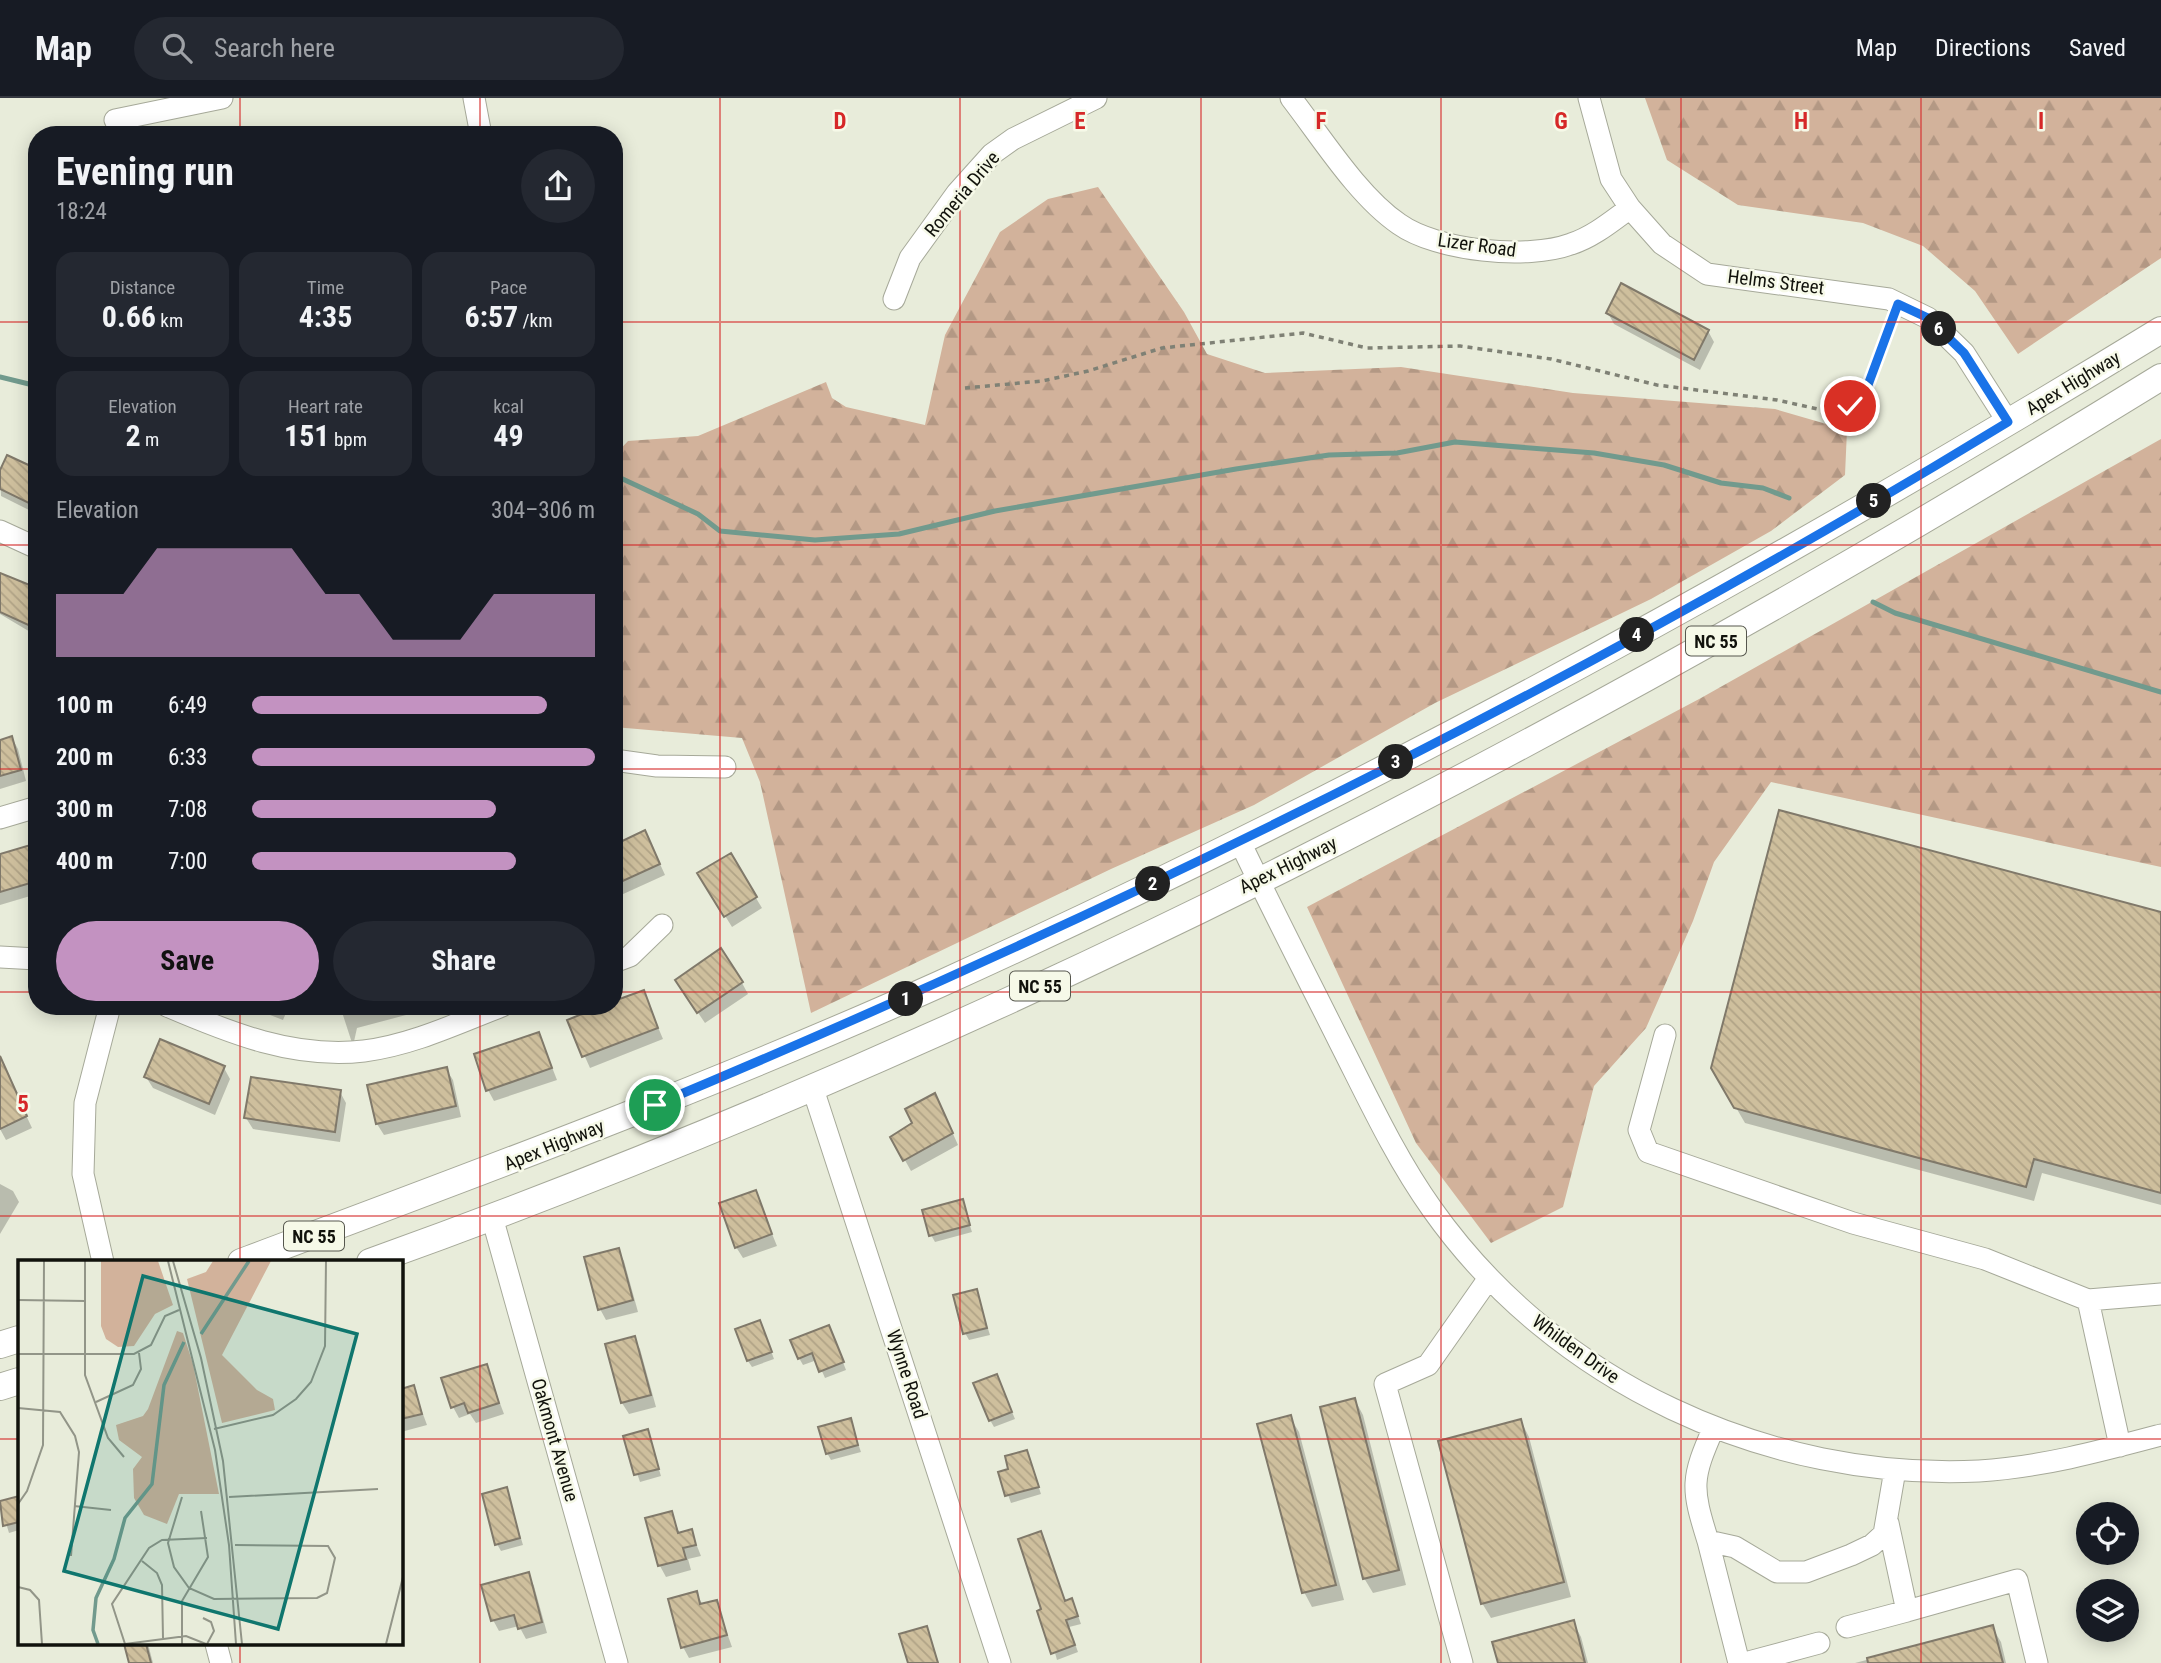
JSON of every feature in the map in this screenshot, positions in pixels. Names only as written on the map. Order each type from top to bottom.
[{"type":"main road","name":"Apex Highway","points":[[246,1260],[483,1174],[800,1044],[938,985],[1240,842],[1594,660],[2008,422],[2161,330]]},
{"type":"main road","name":"Apex Highway","points":[[375,1260],[492,1217],[812,1086],[1048,982],[1258,880],[1464,776],[1711,644],[1813,586],[2161,376]]},
{"type":"main road","points":[[0,1345],[18,1339]]},
{"type":"main road","points":[[0,1387],[18,1381]]},
{"type":"street","points":[[116,120],[222,98]]},
{"type":"street","points":[[474,98],[479,126]]},
{"type":"street","name":"Romeria Drive","points":[[894,299],[909,258],[957,194],[992,155],[1013,139],[1096,98]]},
{"type":"street","name":"Lizer Road","points":[[1291,98],[1376,203],[1400,225],[1431,240],[1524,252],[1571,244],[1605,226],[1630,208]]},
{"type":"street","name":"Helms Street","points":[[1589,98],[1611,179],[1630,208],[1662,244],[1707,274],[1889,299],[1928,318],[1964,353],[2008,422]]},
{"type":"street","points":[[0,531],[28,544]]},
{"type":"street","points":[[623,761],[657,766],[725,767]]},
{"type":"street","points":[[0,818],[28,810]]},
{"type":"street","name":"Whilden Drive","points":[[1240,842],[1388,1137],[1434,1211],[1489,1278],[1527,1314],[1601,1370],[1648,1398],[1714,1427],[1791,1452],[1895,1470],[1945,1472],[2016,1468],[2077,1458],[2161,1435]]},
{"type":"street","points":[[623,959],[630,956],[662,925]]},
{"type":"street","points":[[0,957],[28,959]]},
{"type":"street","points":[[103,1260],[83,1174],[85,1103],[108,1015]]},
{"type":"street","points":[[187,1015],[226,1032],[268,1045],[313,1051],[364,1051],[411,1041],[476,1015]]},
{"type":"street","points":[[1665,1035],[1639,1130],[1648,1152],[1853,1223],[1985,1259],[2088,1300],[2161,1294]]},
{"type":"street","name":"Wynne Road","points":[[812,1086],[1000,1663]]},
{"type":"street","name":"Oakmont Avenue","points":[[492,1217],[617,1663]]},
{"type":"street","points":[[1462,1663],[1385,1384],[1428,1365],[1489,1278]]},
{"type":"street","points":[[2088,1300],[2119,1446]]},
{"type":"street","points":[[1714,1427],[1700,1460],[1694,1481],[1694,1495],[1709,1541],[1739,1663]]},
{"type":"street","points":[[1709,1541],[1735,1547],[1777,1572],[1805,1572],[1872,1545],[1884,1534],[1895,1470]]},
{"type":"street","points":[[1888,1523],[1907,1611]]},
{"type":"street","points":[[1847,1627],[2017,1580],[2037,1663]]},
{"type":"street","points":[[1745,1663],[1819,1643]]},
{"type":"street","points":[[217,1646],[221,1663]]},
{"type":"path","points":[[965,388],[1042,381],[1088,371],[1162,348],[1303,334],[1367,348],[1460,346],[1551,359],[1657,385],[1777,400],[1822,410],[1850,406],[1868,385],[1898,304]]},
{"type":"green space","points":[[1645,98],[2161,98],[2161,258],[2018,354],[1975,291],[1923,246],[1863,223],[1738,205],[1667,160]]},
{"type":"green space","points":[[1098,187],[1184,312],[1207,354],[1265,373],[1401,367],[1573,393],[1775,409],[1847,430],[1845,475],[1771,531],[1651,599],[1435,703],[1254,805],[1111,869],[811,1013],[760,782],[742,738],[623,728],[623,446],[628,441],[698,436],[826,382],[832,398],[846,407],[925,425],[945,335],[1000,232],[1048,199]]},
{"type":"green space","points":[[2161,439],[2161,867],[1771,782],[1714,862],[1693,921],[1646,1028],[1594,1086],[1563,1207],[1491,1243],[1416,1143],[1307,907],[1701,698]]},
{"type":"building","points":[[1621,283],[1709,330],[1694,360],[1606,313]]},
{"type":"building","points":[[7,455],[28,465],[28,503],[0,489],[0,470]]},
{"type":"building","points":[[0,573],[28,584],[28,625],[0,612]]},
{"type":"building","points":[[12,736],[21,770],[0,776],[0,740]]},
{"type":"building","points":[[1779,810],[2161,912],[2161,1193],[2034,1159],[2026,1187],[1734,1108],[1711,1068]]},
{"type":"building","points":[[645,830],[660,864],[623,881],[623,841]]},
{"type":"building","points":[[28,846],[28,884],[0,892],[0,854]]},
{"type":"building","points":[[731,853],[757,897],[724,917],[697,873]]},
{"type":"building","points":[[721,948],[743,982],[697,1013],[675,980]]},
{"type":"building","points":[[644,990],[658,1028],[582,1057],[567,1020],[580,1015],[623,1015],[623,998]]},
{"type":"building","points":[[539,1032],[552,1068],[486,1091],[474,1054]]},
{"type":"building","points":[[160,1039],[225,1066],[209,1104],[144,1077]]},
{"type":"building","points":[[0,1056],[27,1116],[0,1129]]},
{"type":"building","points":[[447,1067],[456,1106],[376,1124],[367,1085]]},
{"type":"building","points":[[251,1077],[341,1090],[335,1132],[244,1118]]},
{"type":"building","points":[[935,1093],[953,1133],[903,1161],[890,1137],[912,1123],[905,1109]]},
{"type":"building","points":[[756,1190],[772,1234],[735,1248],[719,1203]]},
{"type":"building","points":[[963,1199],[970,1225],[929,1236],[922,1210]]},
{"type":"building","points":[[619,1248],[633,1300],[598,1310],[584,1257]]},
{"type":"building","points":[[977,1289],[987,1328],[963,1334],[953,1295]]},
{"type":"building","points":[[760,1320],[772,1352],[747,1361],[735,1329]]},
{"type":"building","points":[[829,1325],[844,1362],[819,1372],[812,1353],[798,1359],[790,1340]]},
{"type":"building","points":[[635,1336],[651,1395],[621,1403],[605,1344]]},
{"type":"building","points":[[487,1364],[499,1403],[468,1413],[464,1403],[451,1408],[441,1378]]},
{"type":"building","points":[[997,1374],[1012,1412],[989,1421],[973,1383]]},
{"type":"building","points":[[414,1385],[422,1414],[402,1419],[402,1389]]},
{"type":"building","points":[[1355,1398],[1399,1570],[1363,1579],[1320,1407]]},
{"type":"building","points":[[1291,1415],[1336,1585],[1302,1593],[1257,1424]]},
{"type":"building","points":[[851,1418],[858,1445],[826,1454],[818,1427]]},
{"type":"building","points":[[1521,1419],[1564,1582],[1481,1604],[1438,1441]]},
{"type":"building","points":[[648,1429],[659,1469],[634,1475],[623,1436]]},
{"type":"building","points":[[1027,1450],[1039,1487],[1005,1496],[998,1472],[1008,1469],[1005,1456]]},
{"type":"building","points":[[507,1487],[520,1538],[495,1545],[482,1494]]},
{"type":"building","points":[[18,1496],[18,1522],[3,1526],[0,1501]]},
{"type":"building","points":[[672,1511],[678,1533],[692,1529],[696,1545],[683,1548],[686,1559],[658,1566],[645,1518]]},
{"type":"building","points":[[1041,1531],[1065,1601],[1072,1598],[1078,1616],[1066,1620],[1075,1645],[1051,1654],[1037,1611],[1041,1609],[1018,1539]]},
{"type":"building","points":[[529,1572],[542,1622],[518,1629],[514,1615],[491,1621],[481,1585]]},
{"type":"building","points":[[697,1591],[700,1604],[717,1600],[727,1635],[681,1648],[668,1599]]},
{"type":"building","points":[[1574,1620],[1585,1663],[1498,1663],[1492,1642]]},
{"type":"building","points":[[1993,1625],[2003,1663],[1868,1663],[1867,1658]]},
{"type":"building","points":[[927,1626],[938,1663],[908,1663],[899,1634]]},
{"type":"building","points":[[125,1646],[147,1646],[151,1663],[129,1663]]},
{"type":"waterway","points":[[0,377],[28,384]]},
{"type":"waterway","points":[[623,479],[698,514],[720,531],[815,540],[899,534],[995,511],[1236,469],[1329,455],[1397,453],[1455,442],[1594,453],[1664,465],[1721,483],[1763,488],[1789,498]]},
{"type":"waterway","points":[[1873,602],[1895,613],[2161,692]]},
{"type":"route","points":[[655,1105],[938,985],[1240,842],[1594,660],[1792,549],[2008,422],[1964,353],[1928,318],[1898,304],[1868,385],[1850,406]]}]
